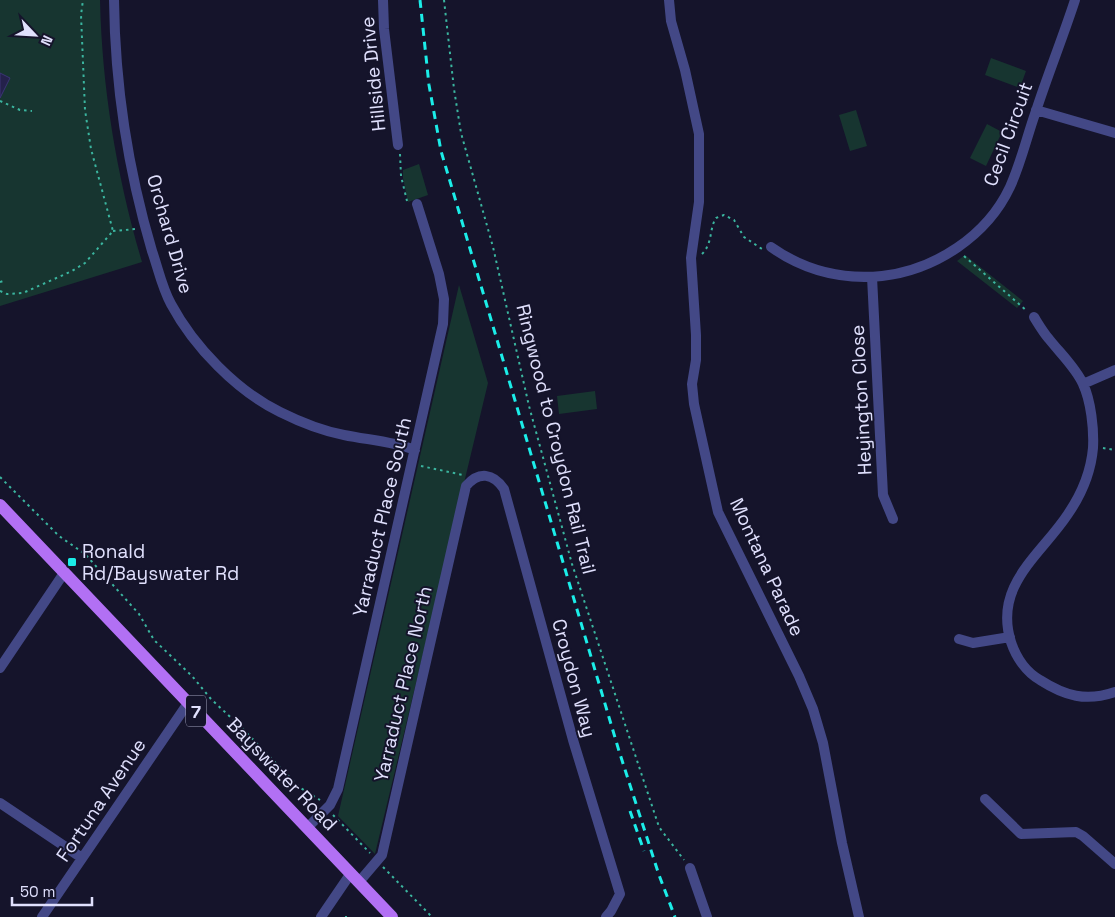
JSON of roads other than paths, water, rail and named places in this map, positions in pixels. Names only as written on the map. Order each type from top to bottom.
[{"type":"main road","name":"Bayswater Road","points":[[0,505],[392,917]]},
{"type":"street","name":"Orchard Drive","points":[[114,0],[120,93],[140,206],[166,294],[183,324],[201,348],[220,368],[252,395],[279,412],[342,435],[387,442],[415,450]]},
{"type":"street","name":"Hillside Drive","points":[[383,0],[384,29],[398,145]]},
{"type":"street","name":"Montana Parade","points":[[669,0],[671,21],[685,70],[699,134],[699,202],[691,258],[696,335],[696,360],[692,384],[694,404],[718,512],[799,676],[813,709],[823,743],[858,917]]},
{"type":"street","name":"Cecil Circuit","points":[[771,248],[799,265],[824,273],[850,277],[872,277],[911,271],[956,249],[988,220],[1010,188],[1075,0]]},
{"type":"street","points":[[1036,110],[1115,133]]},
{"type":"street","name":"Yarraduct Place South","points":[[307,828],[327,809],[335,798],[338,789],[443,324],[444,299],[417,204]]},
{"type":"street","name":"Heyington Close","points":[[872,277],[883,495],[893,519]]},
{"type":"street","points":[[1034,317],[1083,384],[1093,429],[1091,460],[1086,479],[1068,515],[1018,577],[1008,606],[1007,620],[1010,637],[1014,651],[1024,666],[1036,678],[1058,692],[1090,697],[1115,692]]},
{"type":"street","points":[[1083,384],[1115,370]]},
{"type":"street","name":"Croydon Way","points":[[469,483],[486,476],[494,477],[504,489],[573,740],[620,894],[606,917]]},
{"type":"street","name":"Yarraduct Place North","points":[[321,917],[355,878],[382,856],[469,483]]},
{"type":"street","points":[[0,668],[64,573]]},
{"type":"street","points":[[960,639],[973,643],[1010,637]]},
{"type":"street","name":"Fortuna Avenue","points":[[42,917],[188,703]]},
{"type":"street","points":[[984,799],[1021,834],[1076,832],[1084,836],[1115,864]]},
{"type":"street","points":[[0,803],[82,858]]},
{"type":"street","points":[[690,868],[707,917]]},
{"type":"railway","points":[[420,0],[429,85],[441,151],[619,751],[659,875],[675,917]]},
{"type":"railway","points":[[630,811],[644,851]]},
{"type":"place","name":"Ronald Rd/Bayswater Rd","points":[[72,562]]}]
